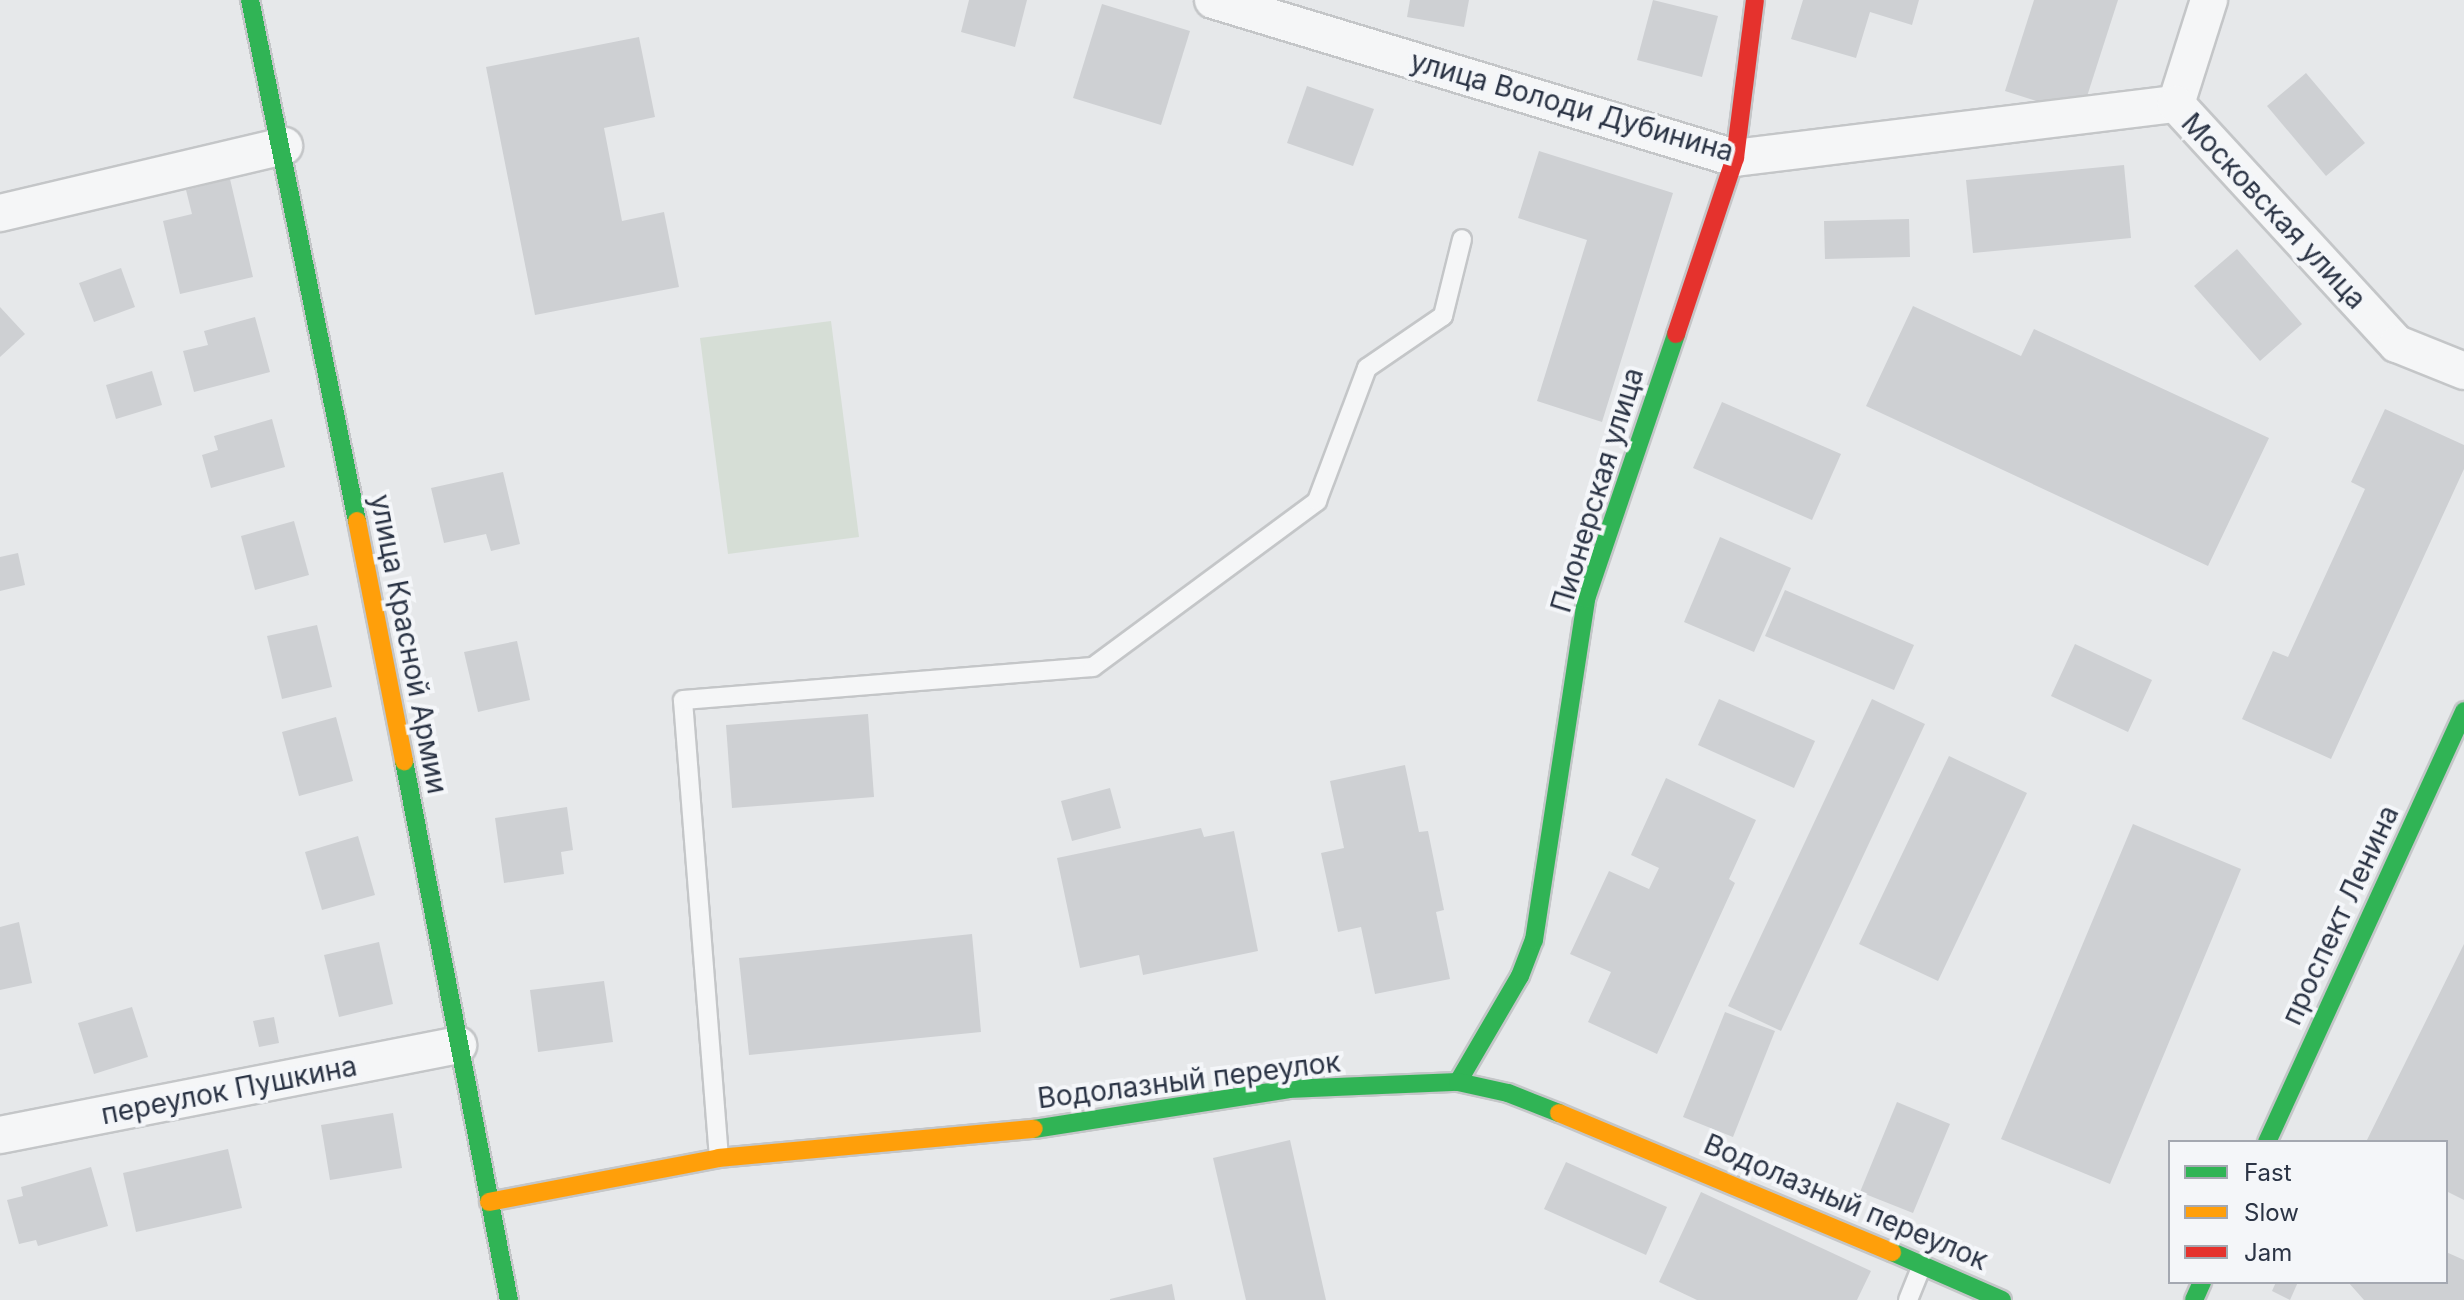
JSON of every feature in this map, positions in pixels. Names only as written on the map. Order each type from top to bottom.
[{"type":"street","name":"улица Красной Армии","points":[[250,0],[284,146],[509,1300]]},
{"type":"street","name":"улица Володи Дубинина","points":[[1213,0],[1735,158],[2176,104]]},
{"type":"street","name":"Пионерская улица","points":[[1458,1082],[1520,976],[1534,940],[1586,599],[1735,158],[1755,0]]},
{"type":"street","name":"Московская улица","points":[[2209,0],[2176,104],[2397,344],[2464,371]]},
{"type":"street","points":[[0,213],[284,146]]},
{"type":"street","name":"проспект Ленина","points":[[2268,1140],[2464,711]]},
{"type":"street","name":"переулок Пушкина","points":[[0,1135],[458,1045]]},
{"type":"street","name":"Водолазный переулок","points":[[489,1202],[719,1158],[1043,1128],[1288,1089],[1458,1082],[1537,1104],[2002,1300]]},
{"type":"lane","points":[[719,1158],[683,700],[1093,667],[1317,501],[1367,368],[1443,316],[1462,239]]},
{"type":"lane","points":[[1908,1300],[1923,1266]]},
{"type":"shaded area","points":[[831,321],[859,537],[728,554],[700,338]]},
{"type":"building","points":[[969,0],[1027,0],[1015,47],[961,32]]},
{"type":"building","points":[[1410,0],[1469,0],[1464,27],[1407,17]]},
{"type":"building","points":[[1653,0],[1718,16],[1702,77],[1637,60]]},
{"type":"building","points":[[1803,0],[1919,0],[1912,25],[1870,12],[1856,58],[1791,39]]},
{"type":"building","points":[[2034,0],[2118,0],[2081,115],[2005,91]]},
{"type":"building","points":[[1102,4],[1190,31],[1161,125],[1073,98]]},
{"type":"building","points":[[639,37],[655,117],[604,128],[622,221],[664,212],[679,287],[535,315],[486,67]]},
{"type":"building","points":[[2306,73],[2365,143],[2326,176],[2267,106]]},
{"type":"building","points":[[1307,86],[1374,109],[1353,166],[1287,143]]},
{"type":"building","points":[[1539,151],[1673,193],[1602,422],[1537,401],[1587,240],[1518,218]]},
{"type":"building","points":[[2124,165],[2131,238],[1973,253],[1966,180]]},
{"type":"building","points":[[230,179],[253,277],[180,294],[163,221],[192,214],[186,190]]},
{"type":"building","points":[[1909,219],[1910,257],[1825,259],[1824,221]]},
{"type":"building","points":[[2237,249],[2302,324],[2260,361],[2194,286]]},
{"type":"building","points":[[121,268],[135,307],[94,322],[79,283]]},
{"type":"building","points":[[1913,306],[2021,356],[2034,329],[2269,438],[2208,566],[1866,406]]},
{"type":"building","points":[[0,307],[25,334],[0,357]]},
{"type":"building","points":[[255,317],[270,372],[194,392],[183,351],[208,345],[204,331]]},
{"type":"building","points":[[152,371],[162,405],[116,419],[106,385]]},
{"type":"building","points":[[1722,402],[1841,454],[1812,520],[1693,468]]},
{"type":"building","points":[[2385,409],[2464,445],[2464,469],[2331,759],[2242,719],[2273,651],[2288,657],[2365,489],[2351,482]]},
{"type":"building","points":[[272,419],[285,467],[211,488],[202,455],[218,450],[214,436]]},
{"type":"building","points":[[503,472],[520,544],[491,551],[486,534],[444,543],[431,488]]},
{"type":"building","points":[[294,521],[309,575],[255,590],[241,536]]},
{"type":"building","points":[[1720,537],[1791,568],[1754,652],[1684,622]]},
{"type":"building","points":[[18,553],[25,585],[0,591],[0,557]]},
{"type":"building","points":[[1785,590],[1914,645],[1894,690],[1765,636]]},
{"type":"building","points":[[317,625],[332,687],[282,699],[267,636]]},
{"type":"building","points":[[517,641],[530,700],[478,712],[464,652]]},
{"type":"building","points":[[2075,644],[2152,680],[2128,732],[2051,696]]},
{"type":"building","points":[[1719,699],[1815,741],[1794,788],[1698,745]]},
{"type":"building","points":[[1872,699],[1925,724],[1781,1031],[1728,1006]]},
{"type":"building","points":[[868,714],[874,797],[732,808],[726,725]]},
{"type":"building","points":[[336,717],[353,781],[299,796],[282,732]]},
{"type":"building","points":[[1949,756],[2027,793],[1938,981],[1859,944]]},
{"type":"building","points":[[1405,765],[1419,832],[1428,831],[1444,910],[1436,912],[1450,979],[1375,994],[1361,927],[1338,932],[1321,853],[1344,848],[1330,781]]},
{"type":"building","points":[[1666,778],[1756,820],[1729,879],[1735,883],[1657,1054],[1588,1022],[1611,972],[1570,954],[1609,871],[1649,889],[1659,868],[1631,855]]},
{"type":"building","points":[[1110,788],[1121,828],[1072,841],[1061,801]]},
{"type":"building","points":[[567,807],[573,850],[561,852],[564,874],[504,883],[495,818]]},
{"type":"building","points":[[2133,824],[2241,869],[2110,1184],[2001,1139]]},
{"type":"building","points":[[1201,828],[1204,837],[1234,831],[1258,951],[1143,975],[1139,955],[1080,968],[1057,858]]},
{"type":"building","points":[[358,836],[375,895],[322,910],[305,852]]},
{"type":"building","points":[[19,922],[32,983],[0,990],[0,927]]},
{"type":"building","points":[[972,934],[981,1032],[749,1055],[739,958]]},
{"type":"building","points":[[379,942],[393,1004],[339,1017],[324,955]]},
{"type":"building","points":[[2464,944],[2464,1200],[2448,1192],[2448,1140],[2367,1140]]},
{"type":"building","points":[[604,981],[613,1042],[538,1052],[530,990]]},
{"type":"building","points":[[132,1007],[148,1057],[94,1074],[78,1023]]},
{"type":"building","points":[[1725,1012],[1775,1031],[1733,1137],[1683,1117]]},
{"type":"building","points":[[274,1017],[279,1043],[259,1047],[253,1021]]},
{"type":"building","points":[[1897,1102],[1950,1124],[1913,1213],[1860,1192]]},
{"type":"building","points":[[393,1113],[402,1168],[330,1180],[321,1125]]},
{"type":"building","points":[[1290,1140],[1326,1300],[1246,1300],[1213,1158]]},
{"type":"building","points":[[228,1149],[242,1208],[136,1232],[123,1173]]},
{"type":"building","points":[[1566,1162],[1667,1207],[1646,1255],[1544,1209]]},
{"type":"building","points":[[91,1167],[108,1226],[38,1246],[36,1240],[19,1244],[7,1200],[23,1196],[21,1187]]},
{"type":"building","points":[[1701,1192],[1871,1271],[1857,1300],[1697,1300],[1659,1282]]},
{"type":"building","points":[[2448,1253],[2464,1260],[2464,1300],[2364,1300],[2350,1284],[2448,1284]]},
{"type":"building","points":[[1172,1284],[1175,1300],[1110,1300],[1110,1299]]},
{"type":"building","points":[[2275,1284],[2297,1284],[2290,1300],[2272,1291]]},
{"type":"traffic: fast","points":[[250,0],[357,521]]},
{"type":"traffic: fast","points":[[1458,1082],[1520,976],[1534,940],[1586,599],[1676,334]]},
{"type":"traffic: fast","points":[[2268,1140],[2464,711]]},
{"type":"traffic: fast","points":[[404,761],[509,1300]]},
{"type":"traffic: fast","points":[[1034,1129],[1288,1089],[1458,1082],[1508,1093],[1559,1113]]},
{"type":"traffic: fast","points":[[1892,1252],[2002,1300]]},
{"type":"traffic: fast","points":[[2194,1300],[2201,1284]]},
{"type":"traffic: slow","points":[[357,521],[404,761]]},
{"type":"traffic: slow","points":[[1559,1113],[1892,1252]]},
{"type":"traffic: slow","points":[[489,1202],[719,1158],[1034,1129]]},
{"type":"traffic: jam","points":[[1676,334],[1735,158],[1755,0]]}]
